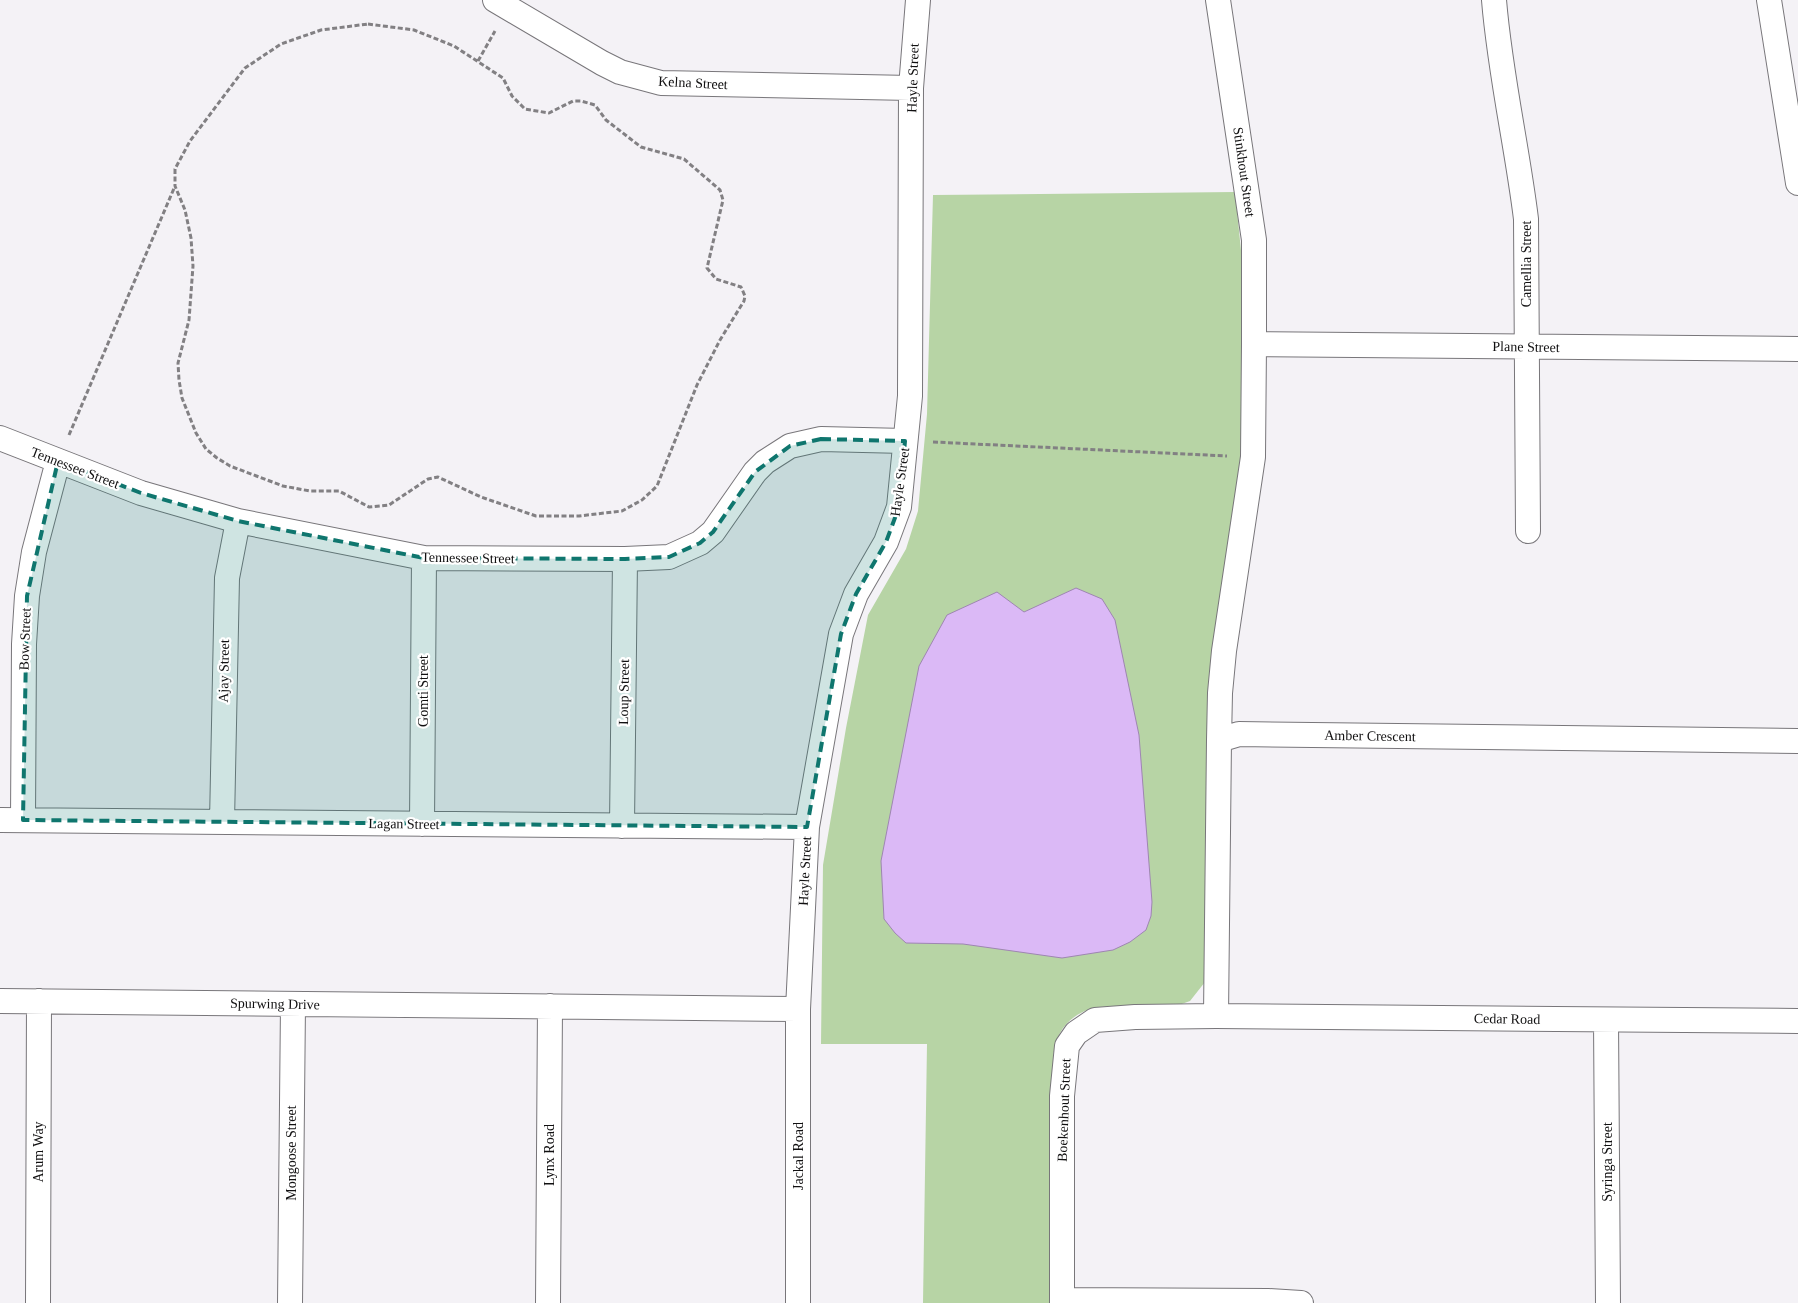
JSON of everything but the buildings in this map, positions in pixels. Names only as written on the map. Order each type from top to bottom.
[{"type":"street","name":"Hayle Street","points":[[798,1009],[807,827],[841,634],[856,594],[877,560],[899,507],[910,396],[912,317],[911,88],[918,0]]},
{"type":"street","name":"Stinkhout Street","points":[[1218,0],[1254,240],[1253,457],[1224,651],[1220,693],[1219,740]]},
{"type":"street","name":"Camellia Street","points":[[1494,0],[1526,219],[1528,531]]},
{"type":"street","points":[[1770,0],[1798,184]]},
{"type":"street","name":"Kelna Street","points":[[504,3],[602,63],[620,72],[661,83],[911,88]]},
{"type":"street","name":"Plane Street","points":[[1254,344],[1798,349]]},
{"type":"street","name":"Tennessee Street","points":[[0,438],[141,493],[238,521],[424,558],[625,559],[669,557],[700,543],[713,532],[755,472],[765,462],[790,446],[821,439],[905,441]]},
{"type":"street","name":"Bow Street","points":[[11,820],[27,596],[34,552],[58,461]]},
{"type":"street","name":"Ajay Street","points":[[222,822],[227,578],[238,521]]},
{"type":"street","name":"Gomti Street","points":[[422,824],[424,558]]},
{"type":"street","name":"Loup Street","points":[[622,826],[625,559]]},
{"type":"street","name":"Amber Crescent","points":[[1219,740],[1239,734],[1798,741]]},
{"type":"street","points":[[1216,1016],[1219,740]]},
{"type":"street","name":"Lagan Street","points":[[11,820],[807,827]]},
{"type":"street","name":"Spurwing Drive","points":[[0,1001],[798,1009]]},
{"type":"street","name":"Arum Way","points":[[38,1303],[39,1001]]},
{"type":"street","name":"Mongoose Street","points":[[290,1303],[293,1004]]},
{"type":"street","name":"Lynx Road","points":[[548,1303],[550,1006]]},
{"type":"street","name":"Jackal Road","points":[[798,1009],[798,1303]]},
{"type":"street","name":"Cedar Road","points":[[1216,1016],[1798,1021]]},
{"type":"street","name":"Boekenhout Street","points":[[1062,1302],[1062,1096],[1068,1046],[1076,1033],[1095,1020],[1135,1017],[1216,1016]]},
{"type":"street","name":"Syringa Street","points":[[1606,1020],[1608,1303]]},
{"type":"street","points":[[1062,1302],[1268,1301],[1301,1303]]},
{"type":"path","points":[[478,61],[492,39],[504,3]]},
{"type":"path","points":[[368,24],[414,30],[454,46],[478,61],[503,78],[512,96],[525,109],[549,112],[573,101],[595,105],[606,120],[641,147],[684,159],[720,190],[723,200],[707,268],[716,279],[741,287],[745,296],[744,301],[720,340],[698,385],[657,486],[642,500],[622,511],[579,516],[536,516],[481,498],[438,477],[428,479],[389,505],[369,507],[339,491],[310,491],[283,486],[230,466],[217,458],[206,449],[196,433],[182,398],[178,380],[178,363],[190,311],[193,266],[189,229],[176,186],[175,169],[210,112],[245,68],[281,44],[321,30],[368,24]]},
{"type":"path","points":[[58,461],[176,186]]},
{"type":"path","points":[[905,441],[1253,457]]},
{"type":"highlighted area","points":[[821,439],[905,441],[899,507],[886,542],[856,594],[841,634],[807,827],[23,820],[27,596],[58,461],[141,493],[238,521],[424,558],[625,559],[669,557],[700,543],[713,532],[755,472],[790,446]]},
{"type":"green space","points":[[1235,192],[1242,260],[1241,452],[1208,707],[1205,982],[1190,1001],[1179,1005],[1097,1007],[1071,1019],[1060,1032],[1053,1060],[1051,1303],[923,1303],[927,1044],[821,1044],[823,865],[846,728],[868,615],[906,549],[918,511],[927,414],[933,195]]},
{"type":"shaded area","points":[[1076,588],[1102,599],[1115,620],[1139,735],[1152,902],[1151,916],[1146,930],[1130,942],[1113,950],[1062,958],[963,944],[906,943],[884,919],[881,861],[919,666],[947,615],[997,592],[1024,612]]}]
